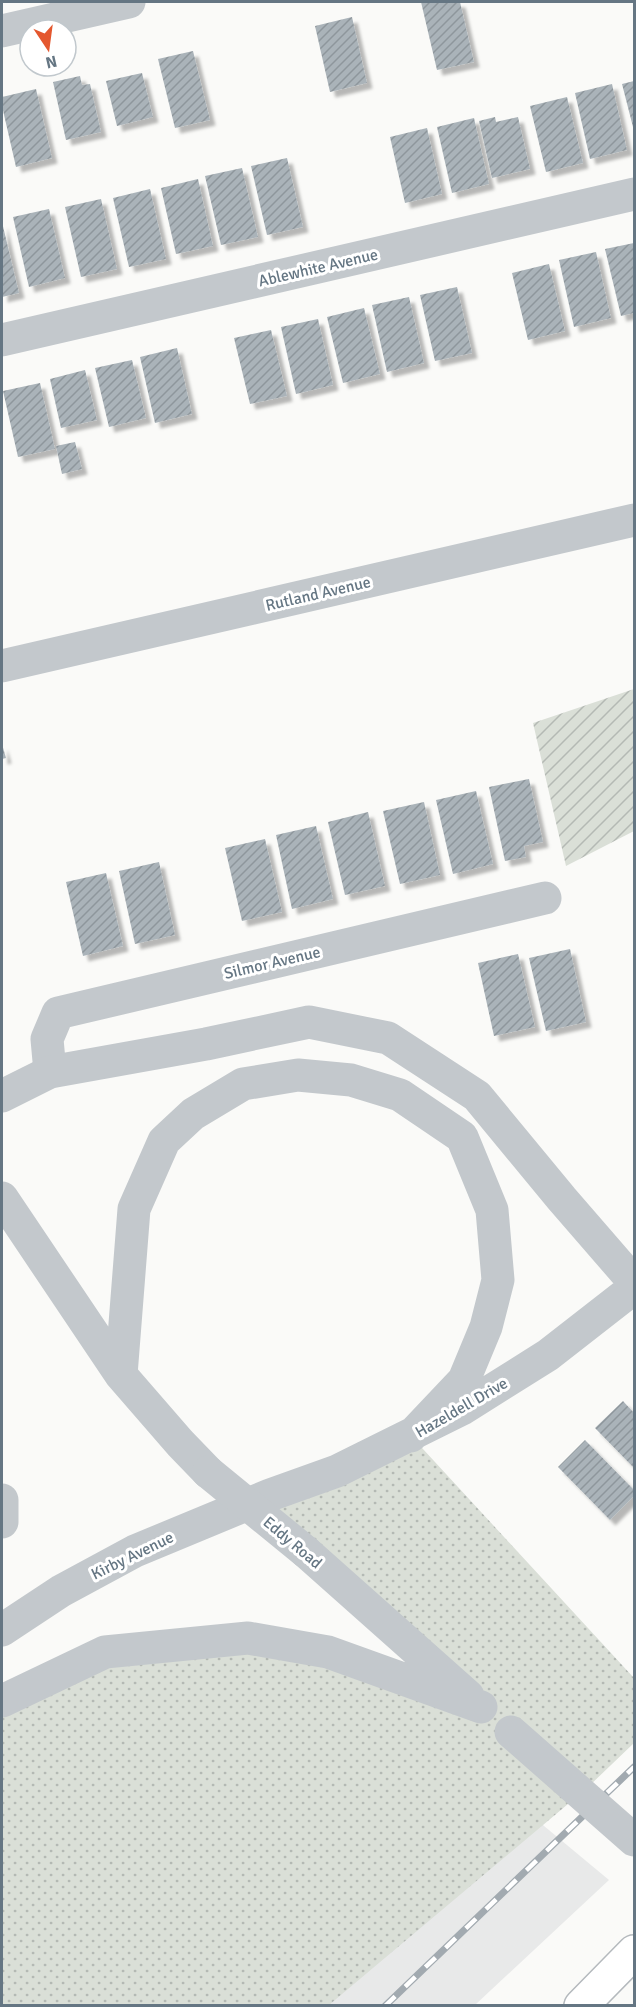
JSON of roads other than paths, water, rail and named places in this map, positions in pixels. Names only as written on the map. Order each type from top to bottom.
[{"type":"highway","points":[[581,2006],[634,1952]]},
{"type":"street","points":[[2,31],[129,2]]},
{"type":"street","name":"Ablewhite Avenue","points":[[2,340],[634,194]]},
{"type":"street","name":"Rutland Avenue","points":[[2,666],[634,520]]},
{"type":"street","name":"Silmor Avenue","points":[[50,1072],[47,1040],[58,1012],[545,898]]},
{"type":"street","points":[[2,1096],[50,1072],[206,1044],[309,1022],[388,1038],[477,1096],[561,1199],[634,1282]]},
{"type":"street","points":[[121,1375],[134,1209],[164,1141],[193,1114],[243,1084],[298,1075],[351,1080],[400,1095],[561,1199]]},
{"type":"street","points":[[411,1436],[464,1380],[486,1328],[498,1280],[492,1210],[462,1137]]},
{"type":"street","name":"Eddy Road","points":[[2,1198],[121,1375],[208,1472],[306,1552],[634,1840]]},
{"type":"street","name":"Hazeldell Drive","points":[[270,1495],[337,1471],[462,1409],[548,1355],[634,1288]]},
{"type":"street","name":"Kirby Avenue","points":[[2,1630],[61,1591],[135,1551],[270,1495]]},
{"type":"street","points":[[2,1500],[2,1522]]},
{"type":"street","points":[[2,1701],[105,1652],[248,1638],[328,1652],[481,1707]]},
{"type":"railway","points":[[385,2006],[634,1767]]}]
